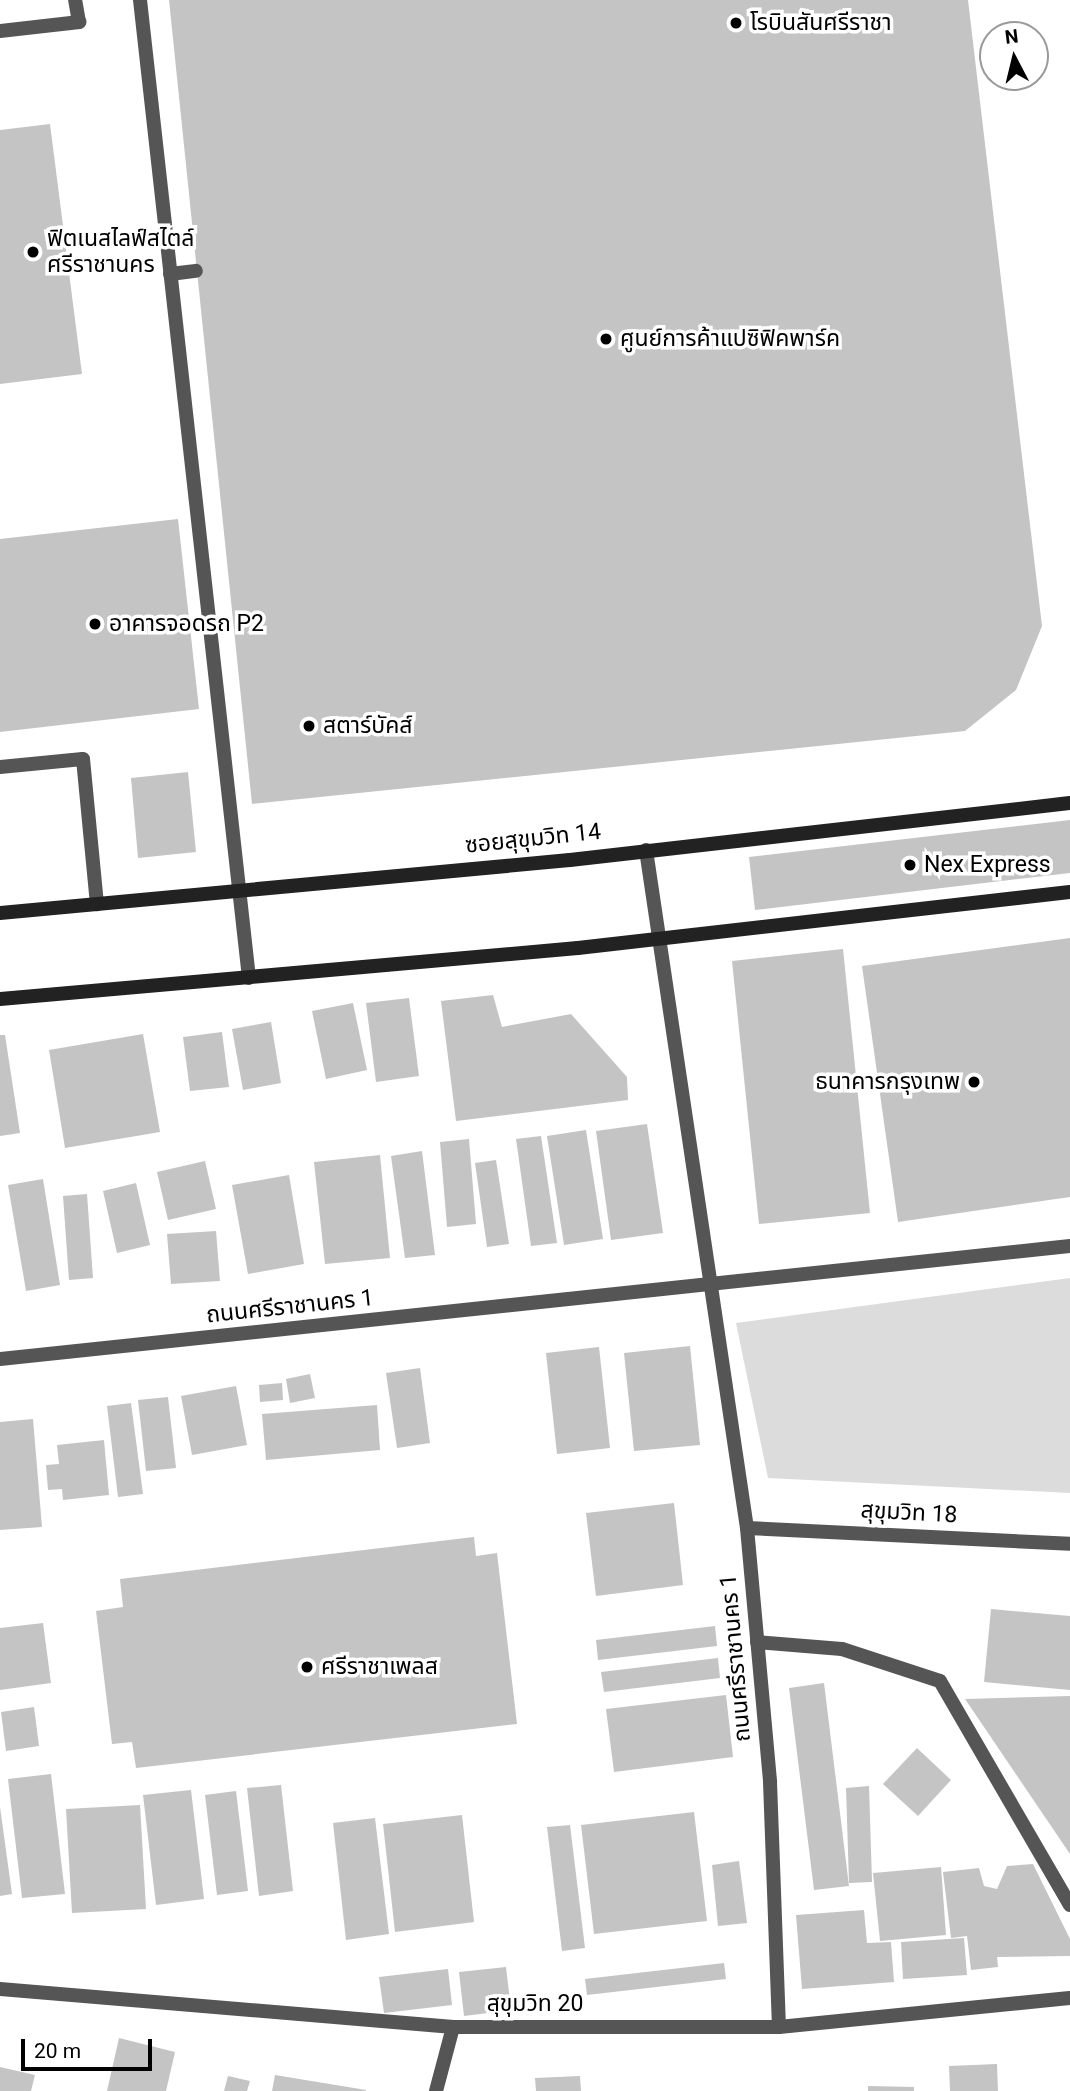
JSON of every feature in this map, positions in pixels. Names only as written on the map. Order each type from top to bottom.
[{"type":"street","points":[[0,31],[79,22],[75,0]]},
{"type":"street","points":[[140,0],[249,978]]},
{"type":"street","points":[[170,274],[196,271]]},
{"type":"street","points":[[0,767],[83,759],[97,904]]},
{"type":"street","name":"ซอยสุขุมวิท 14","points":[[0,913],[646,850],[1070,803]]},
{"type":"street","points":[[646,850],[657,940],[711,1286]]},
{"type":"street","points":[[0,999],[657,940],[1070,892]]},
{"type":"street","name":"ถนนศรีราชานคร 1","points":[[0,1359],[1070,1246]]},
{"type":"street","name":"ถนนศรีราชานคร 1","points":[[711,1286],[747,1528],[770,1783],[779,2027]]},
{"type":"street","name":"สุขุมวิท 18","points":[[747,1528],[1070,1544]]},
{"type":"street","points":[[757,1642],[842,1649],[940,1681],[1070,1905]]},
{"type":"street","name":"สุขุมวิท 20","points":[[0,1989],[453,2027],[779,2027],[1070,1998]]},
{"type":"street","points":[[436,2091],[453,2027]]},
{"type":"shaded area","points":[[1070,1278],[1070,1493],[768,1478],[736,1323]]},
{"type":"building","name":"ศูนย์การค้าแปซิฟิคพาร์ค","points":[[169,0],[968,0],[1042,626],[1016,690],[965,731],[252,804]]},
{"type":"building","name":"ฟิตเนสไลฟ์สไตล์ ศรีราชานคร","points":[[50,124],[82,374],[0,384],[0,130]]},
{"type":"building","name":"อาคารจอดรถ P2","points":[[178,519],[199,709],[0,732],[0,539]]},
{"type":"building","points":[[188,772],[196,852],[138,858],[131,778]]},
{"type":"building","name":"Nex Express","points":[[1070,820],[1070,873],[755,910],[749,857]]},
{"type":"building","name":"ธนาคารกรุงเทพ","points":[[1070,938],[1070,1197],[898,1222],[862,966]]},
{"type":"building","points":[[843,949],[870,1213],[759,1224],[732,961]]},
{"type":"building","points":[[493,995],[502,1027],[571,1014],[627,1077],[628,1100],[456,1121],[441,1001]]},
{"type":"building","points":[[409,998],[419,1076],[376,1082],[366,1003]]},
{"type":"building","points":[[353,1003],[367,1070],[326,1079],[312,1011]]},
{"type":"building","points":[[271,1022],[281,1083],[243,1090],[232,1029]]},
{"type":"building","points":[[222,1032],[229,1087],[190,1091],[183,1037]]},
{"type":"building","points":[[143,1034],[160,1132],[65,1148],[49,1050]]},
{"type":"building","points":[[0,1035],[5,1035],[20,1133],[0,1136]]},
{"type":"building","points":[[647,1124],[663,1233],[611,1240],[596,1131]]},
{"type":"building","points":[[586,1130],[603,1239],[564,1245],[547,1136]]},
{"type":"building","points":[[541,1136],[557,1243],[531,1246],[516,1139]]},
{"type":"building","points":[[469,1139],[476,1224],[447,1227],[440,1142]]},
{"type":"building","points":[[422,1151],[435,1255],[405,1258],[391,1156]]},
{"type":"building","points":[[380,1155],[390,1258],[325,1264],[314,1162]]},
{"type":"building","points":[[496,1160],[509,1244],[487,1247],[475,1163]]},
{"type":"building","points":[[205,1161],[216,1209],[168,1220],[157,1172]]},
{"type":"building","points":[[289,1175],[304,1264],[248,1274],[232,1185]]},
{"type":"building","points":[[43,1179],[60,1285],[26,1291],[8,1185]]},
{"type":"building","points":[[136,1183],[150,1245],[117,1253],[103,1191]]},
{"type":"building","points":[[87,1194],[93,1278],[69,1280],[63,1196]]},
{"type":"building","points":[[216,1231],[220,1281],[171,1284],[167,1234]]},
{"type":"building","points":[[690,1346],[700,1445],[634,1451],[624,1353]]},
{"type":"building","points":[[599,1347],[610,1448],[557,1454],[546,1353]]},
{"type":"building","points":[[420,1368],[430,1443],[397,1448],[386,1373]]},
{"type":"building","points":[[310,1374],[315,1398],[290,1403],[286,1379]]},
{"type":"building","points":[[282,1383],[283,1400],[260,1402],[259,1385]]},
{"type":"building","points":[[236,1386],[247,1445],[192,1455],[181,1396]]},
{"type":"building","points":[[168,1397],[176,1468],[146,1471],[138,1400]]},
{"type":"building","points":[[131,1403],[143,1494],[118,1497],[107,1406]]},
{"type":"building","points":[[377,1405],[380,1450],[266,1460],[262,1414]]},
{"type":"building","points":[[33,1419],[42,1527],[0,1530],[0,1422]]},
{"type":"building","points":[[104,1440],[109,1495],[63,1500],[62,1489],[48,1490],[46,1465],[59,1464],[57,1445]]},
{"type":"building","points":[[674,1503],[683,1585],[596,1596],[586,1513]]},
{"type":"building","name":"ศรีราชาเพลส","points":[[474,1537],[476,1556],[497,1553],[517,1724],[136,1768],[132,1742],[112,1744],[96,1611],[123,1607],[120,1579]]},
{"type":"building","points":[[991,1609],[1070,1616],[1070,1690],[984,1682]]},
{"type":"building","points":[[43,1623],[51,1683],[0,1690],[0,1628]]},
{"type":"building","points":[[715,1626],[717,1646],[598,1660],[596,1640]]},
{"type":"building","points":[[718,1658],[720,1678],[604,1692],[601,1672]]},
{"type":"building","points":[[824,1683],[849,1886],[814,1890],[789,1688]]},
{"type":"building","points":[[726,1695],[733,1757],[614,1772],[606,1709]]},
{"type":"building","points":[[1070,1696],[1070,1854],[965,1699]]},
{"type":"building","points":[[34,1707],[39,1746],[6,1751],[1,1712]]},
{"type":"building","points":[[917,1748],[951,1780],[918,1816],[883,1784]]},
{"type":"building","points":[[51,1774],[65,1894],[22,1898],[8,1779]]},
{"type":"building","points":[[281,1785],[293,1891],[259,1896],[247,1788]]},
{"type":"building","points":[[869,1786],[872,1882],[849,1883],[846,1788]]},
{"type":"building","points":[[191,1790],[204,1899],[156,1905],[143,1795]]},
{"type":"building","points":[[236,1791],[248,1891],[217,1895],[205,1795]]},
{"type":"building","points":[[140,1805],[146,1909],[72,1913],[66,1809]]},
{"type":"building","points":[[0,1807],[12,1894],[0,1896]]},
{"type":"building","points":[[694,1812],[707,1921],[594,1934],[581,1825]]},
{"type":"building","points":[[462,1815],[474,1922],[395,1932],[383,1824]]},
{"type":"building","points":[[375,1818],[389,1934],[346,1940],[333,1823]]},
{"type":"building","points":[[570,1825],[585,1948],[562,1951],[547,1827]]},
{"type":"building","points":[[739,1861],[747,1923],[718,1926],[712,1865]]},
{"type":"building","points":[[1033,1864],[1070,1939],[1070,1956],[997,1957],[998,1967],[971,1970],[967,1936],[951,1938],[943,1872],[979,1868],[984,1886],[997,1889],[1007,1866]]},
{"type":"building","points":[[941,1867],[946,1935],[880,1941],[873,1873]]},
{"type":"building","points":[[864,1910],[867,1943],[891,1942],[894,1982],[802,1989],[796,1915]]},
{"type":"building","points":[[964,1938],[967,1975],[903,1979],[901,1942]]},
{"type":"building","points":[[724,1963],[726,1979],[587,1995],[585,1979]]},
{"type":"building","points":[[506,1967],[511,2010],[464,2016],[459,1972]]},
{"type":"building","points":[[448,1969],[452,2005],[384,2013],[379,1977]]},
{"type":"building","points":[[119,2038],[175,2052],[166,2091],[107,2091]]},
{"type":"building","points":[[997,2064],[998,2091],[950,2091],[949,2066]]},
{"type":"building","points":[[0,2067],[35,2075],[31,2091],[0,2091]]},
{"type":"building","points":[[275,2075],[366,2090],[366,2091],[272,2091]]},
{"type":"building","points":[[228,2076],[250,2081],[247,2091],[224,2091]]},
{"type":"building","points":[[580,2076],[581,2091],[536,2091],[535,2078]]},
{"type":"building","points":[[868,2086],[914,2087],[914,2091],[868,2091]]},
{"type":"place","name":"โรบินสันศรีราชา","points":[[736,23]]},
{"type":"place","name":"ฟิตเนสไลฟ์สไตล์ ศรีราชานคร","points":[[33,252]]},
{"type":"place","name":"ศูนย์การค้าแปซิฟิคพาร์ค","points":[[606,339]]},
{"type":"place","name":"อาคารจอดรถ P2","points":[[95,624]]},
{"type":"place","name":"สตาร์บัคส์","points":[[309,726]]},
{"type":"place","name":"Nex Express","points":[[910,865]]},
{"type":"place","name":"ธนาคารกรุงเทพ","points":[[974,1082]]},
{"type":"place","name":"ศรีราชาเพลส","points":[[307,1667]]}]
